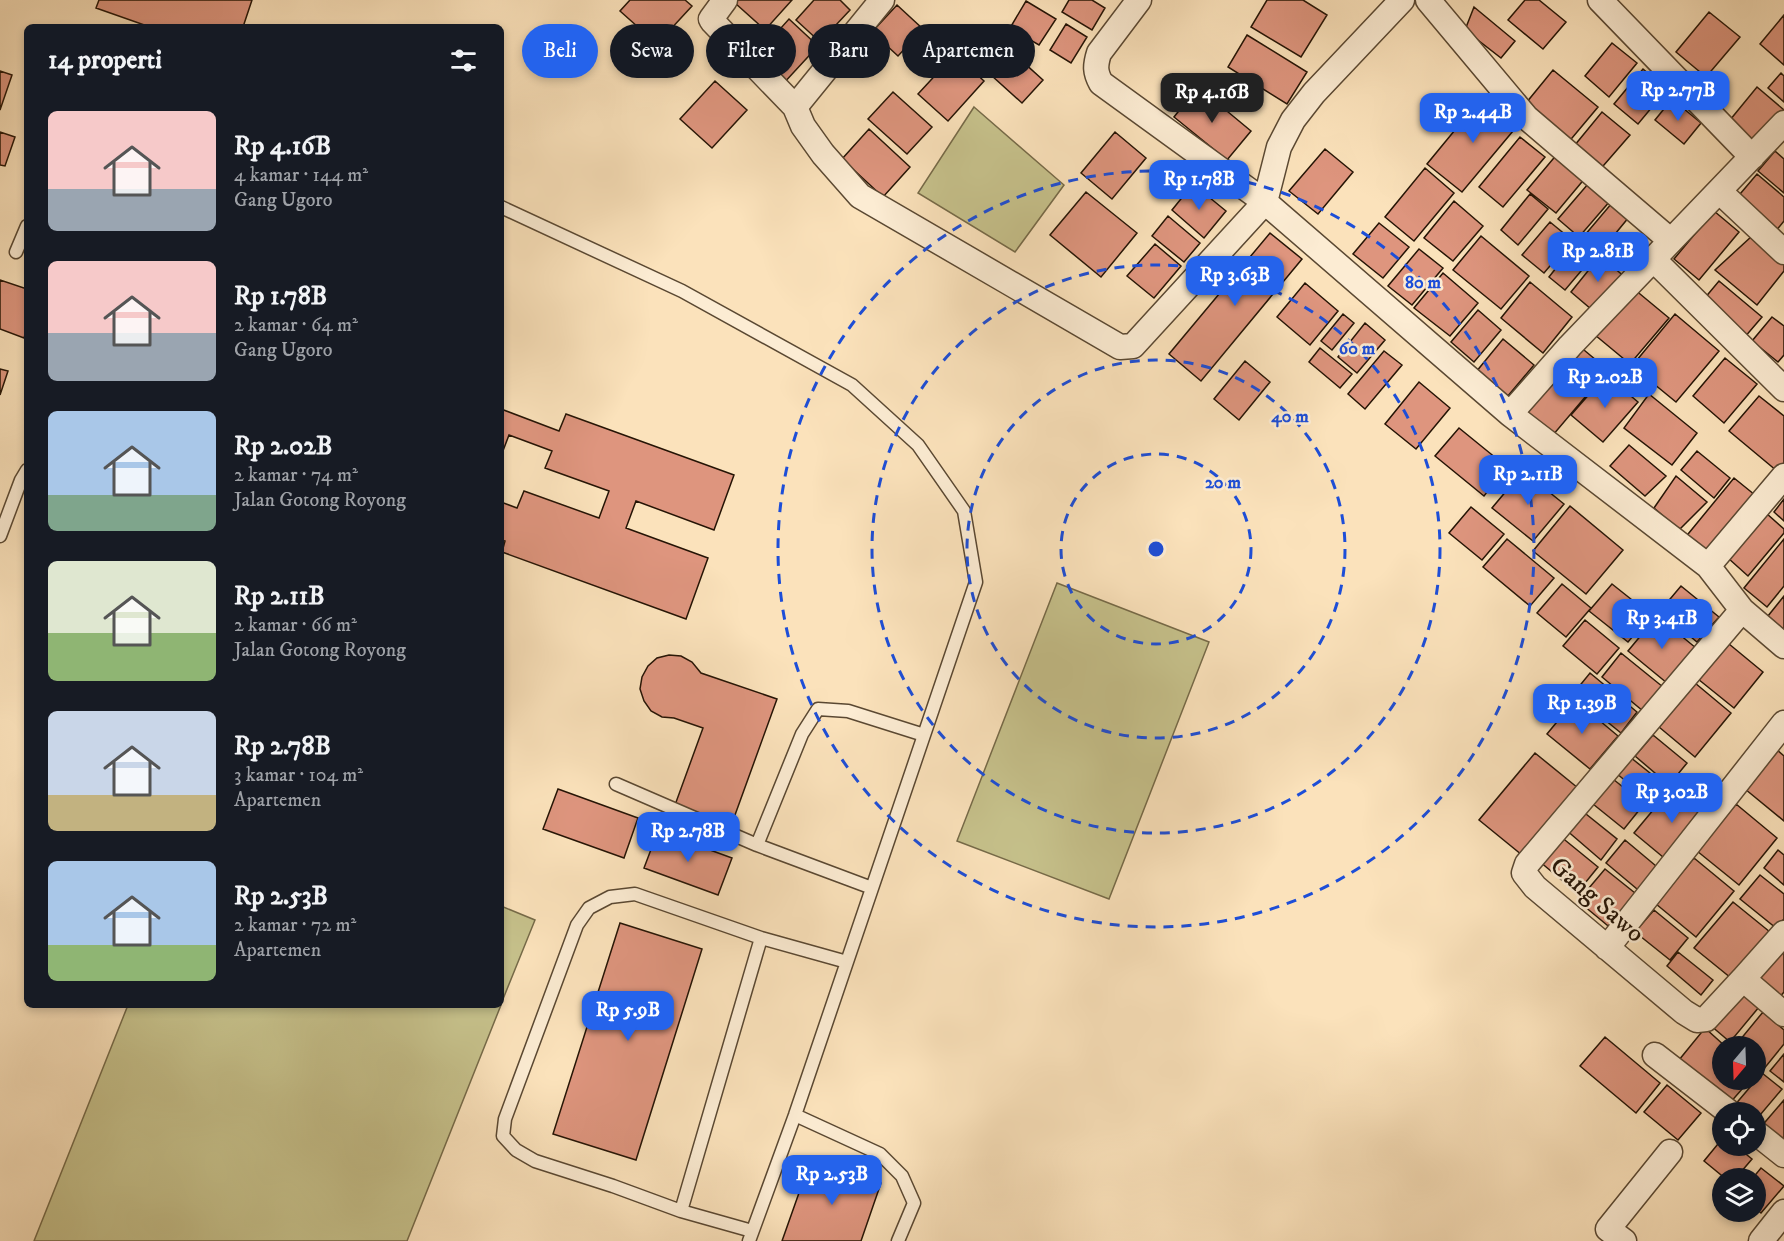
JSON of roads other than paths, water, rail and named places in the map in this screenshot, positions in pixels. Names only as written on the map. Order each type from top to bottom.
[{"type":"street","points":[[725,0],[712,15],[713,22],[795,107],[803,126],[823,154],[860,196],[1120,347],[1133,346],[1265,202],[1279,147],[1293,120],[1314,93],[1402,0]]},
{"type":"street","points":[[795,107],[882,0]]},
{"type":"street","points":[[1139,0],[1099,53],[1096,73],[1101,83],[1265,202],[1510,414],[1708,566],[1742,610],[1784,646]]},
{"type":"street","points":[[1428,0],[1526,117],[1670,240]]},
{"type":"street","points":[[1600,0],[1752,157]]},
{"type":"street","points":[[1510,414],[1570,346],[1784,123]]},
{"type":"street","points":[[1719,191],[1784,252]]},
{"type":"street","points":[[1653,259],[1784,389]]},
{"type":"street","points":[[1708,566],[1784,476]]},
{"type":"street","name":"Gang Sawo","points":[[1742,610],[1527,864],[1524,873],[1527,879],[1608,948],[1684,1012],[1697,1020],[1706,1019],[1784,933]]},
{"type":"street","points":[[1608,948],[1784,723]]},
{"type":"street","points":[[1743,979],[1784,1014]]},
{"type":"street","points":[[1655,1055],[1716,1102]]},
{"type":"street","points":[[1766,1141],[1784,1155]]},
{"type":"street","points":[[1624,1241],[1608,1229],[1670,1152]]},
{"type":"street","points":[[1761,1241],[1784,1212]]},
{"type":"lane","points":[[504,208],[682,291],[852,385],[918,445],[964,511],[976,582],[872,888],[847,962],[795,1115],[750,1236],[613,1186],[535,1161],[516,1150],[503,1136],[505,1119],[577,925],[589,908],[610,897],[635,894],[761,938],[847,962]]},
{"type":"lane","points":[[16,252],[24,233]]},
{"type":"lane","points":[[0,536],[24,475]]},
{"type":"lane","points":[[757,845],[802,734],[818,709],[848,711],[924,735]]},
{"type":"lane","points":[[616,784],[757,845],[872,888]]},
{"type":"lane","points":[[681,1211],[761,938]]},
{"type":"lane","points":[[795,1115],[880,1154],[902,1176],[914,1203],[898,1241]]}]
